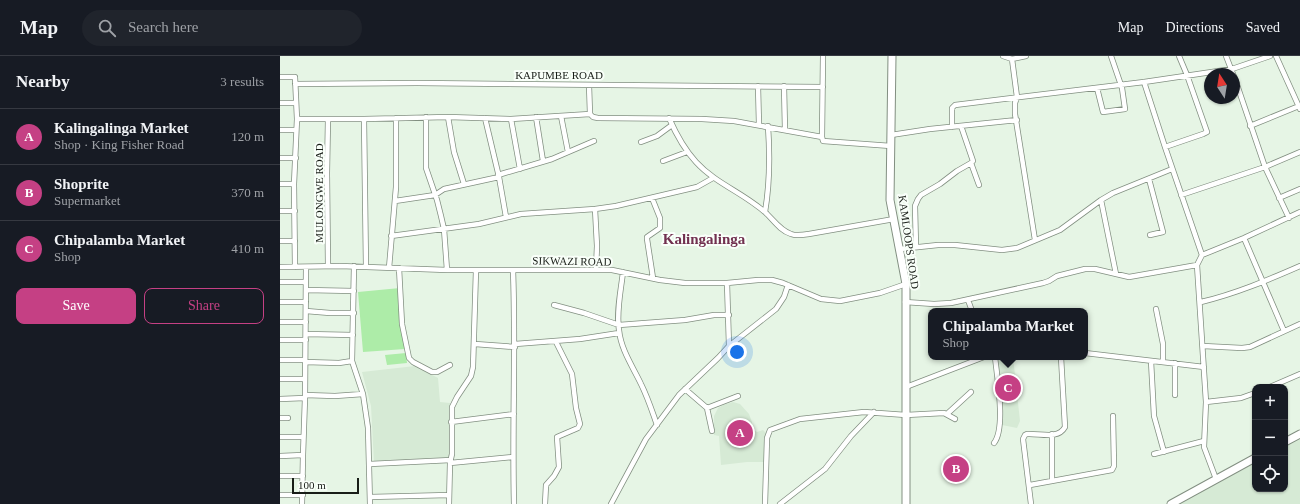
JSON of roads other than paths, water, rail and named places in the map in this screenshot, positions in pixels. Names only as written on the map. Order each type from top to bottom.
[{"type":"main road","name":"KAMLOOPS ROAD","points":[[892,56],[890,200],[906,284],[906,504]]},
{"type":"main road","points":[[1288,440],[1300,434]]},
{"type":"main road","points":[[1171,504],[1252,460]]},
{"type":"street","points":[[823,56],[822,140],[825,142],[891,146]]},
{"type":"street","points":[[1003,56],[1012,59],[1026,56]]},
{"type":"street","points":[[1098,88],[1103,112],[1112,112],[1125,109],[1121,84],[1111,56]]},
{"type":"street","points":[[1165,147],[1207,132],[1179,56]]},
{"type":"street","points":[[1226,56],[1231,68]]},
{"type":"street","points":[[1240,70],[1270,56]]},
{"type":"street","points":[[1250,126],[1299,108],[1276,56]]},
{"type":"street","points":[[1012,59],[1018,96],[1015,103],[1017,120],[1035,240]]},
{"type":"street","points":[[952,127],[952,108],[955,105],[1018,96],[1098,88],[1187,75],[1204,74]]},
{"type":"street","points":[[280,77],[295,77],[297,119],[294,184],[295,267]]},
{"type":"street","points":[[1144,82],[1202,255]]},
{"type":"street","name":"KAPUMBE ROAD","points":[[295,84],[417,83],[823,87]]},
{"type":"street","points":[[589,85],[590,114]]},
{"type":"street","points":[[758,86],[759,124]]},
{"type":"street","points":[[784,86],[785,130]]},
{"type":"street","points":[[1240,95],[1265,167],[1288,218]]},
{"type":"street","points":[[280,103],[296,103]]},
{"type":"street","points":[[297,119],[448,117],[511,119],[590,114],[593,117],[598,118],[669,118],[734,121],[759,124],[822,137]]},
{"type":"street","points":[[561,116],[568,152]]},
{"type":"street","points":[[426,117],[426,168],[444,229],[447,270]]},
{"type":"street","points":[[448,117],[454,152],[464,184]]},
{"type":"street","points":[[536,117],[543,161]]},
{"type":"street","points":[[389,268],[395,201],[396,118]]},
{"type":"street","points":[[485,118],[506,217]]},
{"type":"street","points":[[669,118],[687,152],[697,164],[713,178],[754,203],[790,234],[798,235],[894,219]]},
{"type":"street","name":"MULONGWE ROAD","points":[[328,119],[328,266]]},
{"type":"street","points":[[364,119],[366,267]]},
{"type":"street","points":[[511,119],[520,169]]},
{"type":"street","points":[[891,135],[1017,120]]},
{"type":"street","points":[[641,142],[657,136],[672,126]]},
{"type":"street","points":[[765,212],[769,189],[770,169],[768,126]]},
{"type":"street","points":[[961,126],[973,161],[971,164],[980,185]]},
{"type":"street","points":[[280,130],[296,130]]},
{"type":"street","points":[[395,201],[435,195],[444,189],[520,169],[594,141]]},
{"type":"street","points":[[663,161],[687,152]]},
{"type":"street","points":[[1181,194],[1265,167],[1300,152]]},
{"type":"street","points":[[280,158],[296,158]]},
{"type":"street","points":[[916,247],[915,206],[918,199],[921,195],[940,184],[962,167],[971,164]]},
{"type":"street","points":[[900,249],[947,245],[981,249],[1006,250],[1017,248],[1060,230],[1100,200],[1172,169]]},
{"type":"street","points":[[391,236],[479,224],[521,214],[595,209],[616,206],[697,186],[713,178]]},
{"type":"street","points":[[1149,178],[1163,232],[1150,235]]},
{"type":"street","points":[[280,184],[294,184]]},
{"type":"street","points":[[1279,198],[1300,189]]},
{"type":"street","points":[[652,198],[661,221],[660,228],[647,237],[653,278]]},
{"type":"street","points":[[1100,200],[1116,274]]},
{"type":"street","points":[[595,209],[597,246],[596,269]]},
{"type":"street","points":[[280,211],[295,211]]},
{"type":"street","points":[[1216,479],[1206,453],[1204,441],[1206,428],[1206,402],[1197,265],[1202,255],[1244,238],[1300,212]]},
{"type":"street","points":[[1244,238],[1284,331]]},
{"type":"street","points":[[280,240],[295,241]]},
{"type":"street","points":[[906,302],[946,304],[968,300],[1043,283],[1050,281],[1057,276],[1085,269],[1095,269],[1123,276],[1137,276],[1197,265]]},
{"type":"street","points":[[354,266],[352,361],[363,394],[368,428],[370,504]]},
{"type":"street","name":"SIKWAZI ROAD","points":[[280,267],[354,266],[447,270],[596,269],[685,282],[728,283],[765,280],[777,281],[821,299],[840,301],[880,292],[906,284]]},
{"type":"street","points":[[1200,302],[1226,296],[1264,282],[1300,266]]},
{"type":"street","points":[[302,504],[306,340],[306,267]]},
{"type":"street","points":[[399,268],[402,324],[409,358],[413,362],[432,372],[437,372],[450,366]]},
{"type":"street","points":[[449,504],[450,462],[452,454],[451,422],[453,403],[472,372],[475,358],[476,270]]},
{"type":"street","points":[[513,270],[515,345],[513,457],[514,504]]},
{"type":"street","points":[[623,272],[618,325],[619,333],[625,352],[642,385],[657,425]]},
{"type":"street","points":[[280,282],[306,282]]},
{"type":"street","points":[[728,283],[729,346]]},
{"type":"street","points":[[611,504],[646,438],[685,389],[729,346],[776,309],[784,297],[788,285]]},
{"type":"street","points":[[306,290],[354,291]]},
{"type":"street","points":[[968,300],[971,308]]},
{"type":"street","points":[[280,302],[306,302]]},
{"type":"street","points":[[554,306],[584,313],[618,325],[685,320],[714,315],[729,315]]},
{"type":"street","points":[[1156,309],[1163,344],[1164,362]]},
{"type":"street","points":[[306,311],[354,313]]},
{"type":"street","points":[[280,322],[306,322]]},
{"type":"street","points":[[1203,346],[1250,347],[1300,324]]},
{"type":"street","points":[[475,344],[515,345],[556,342],[619,333]]},
{"type":"street","points":[[306,334],[353,335]]},
{"type":"street","points":[[280,340],[306,340]]},
{"type":"street","points":[[545,504],[546,485],[554,476],[559,467],[557,437],[578,428],[580,424],[576,408],[572,374],[556,342]]},
{"type":"street","points":[[1088,353],[1204,367]]},
{"type":"street","points":[[280,360],[339,363],[352,361]]},
{"type":"street","points":[[906,387],[976,360]]},
{"type":"street","points":[[994,360],[1001,425],[997,439],[994,443]]},
{"type":"street","points":[[1031,504],[1030,485],[1023,438],[1027,434],[1059,434],[1065,427],[1061,360]]},
{"type":"street","points":[[1151,361],[1154,416],[1164,452]]},
{"type":"street","points":[[1175,363],[1175,395]]},
{"type":"street","points":[[1277,384],[1300,374]]},
{"type":"street","points":[[280,379],[305,379]]},
{"type":"street","points":[[685,389],[707,408],[712,431]]},
{"type":"street","points":[[947,414],[971,392]]},
{"type":"street","points":[[280,399],[363,394]]},
{"type":"street","points":[[1206,402],[1241,398],[1252,394]]},
{"type":"street","points":[[707,408],[738,396]]},
{"type":"street","points":[[765,504],[767,438],[770,430],[800,419],[864,412],[906,415],[947,414],[954,419]]},
{"type":"street","points":[[780,504],[825,469],[851,436],[874,412]]},
{"type":"street","points":[[451,422],[514,414]]},
{"type":"street","points":[[1030,485],[1110,471],[1114,468],[1113,416]]},
{"type":"street","points":[[280,418],[288,418]]},
{"type":"street","points":[[1052,434],[1052,481]]},
{"type":"street","points":[[280,437],[303,437]]},
{"type":"street","points":[[1154,454],[1204,441]]},
{"type":"street","points":[[280,456],[302,455]]},
{"type":"street","points":[[370,464],[450,462],[513,457]]},
{"type":"street","points":[[280,476],[303,476]]},
{"type":"street","points":[[280,495],[303,495]]},
{"type":"street","points":[[370,497],[449,495]]},
{"type":"place","name":"Chipalamba Market","points":[[1008,388]]},
{"type":"place","name":"Kalingalinga Market","points":[[740,433]]},
{"type":"place","name":"Shoprite","points":[[956,469]]},
{"type":"district","name":"Kalingalinga","points":[[704,239]]}]
